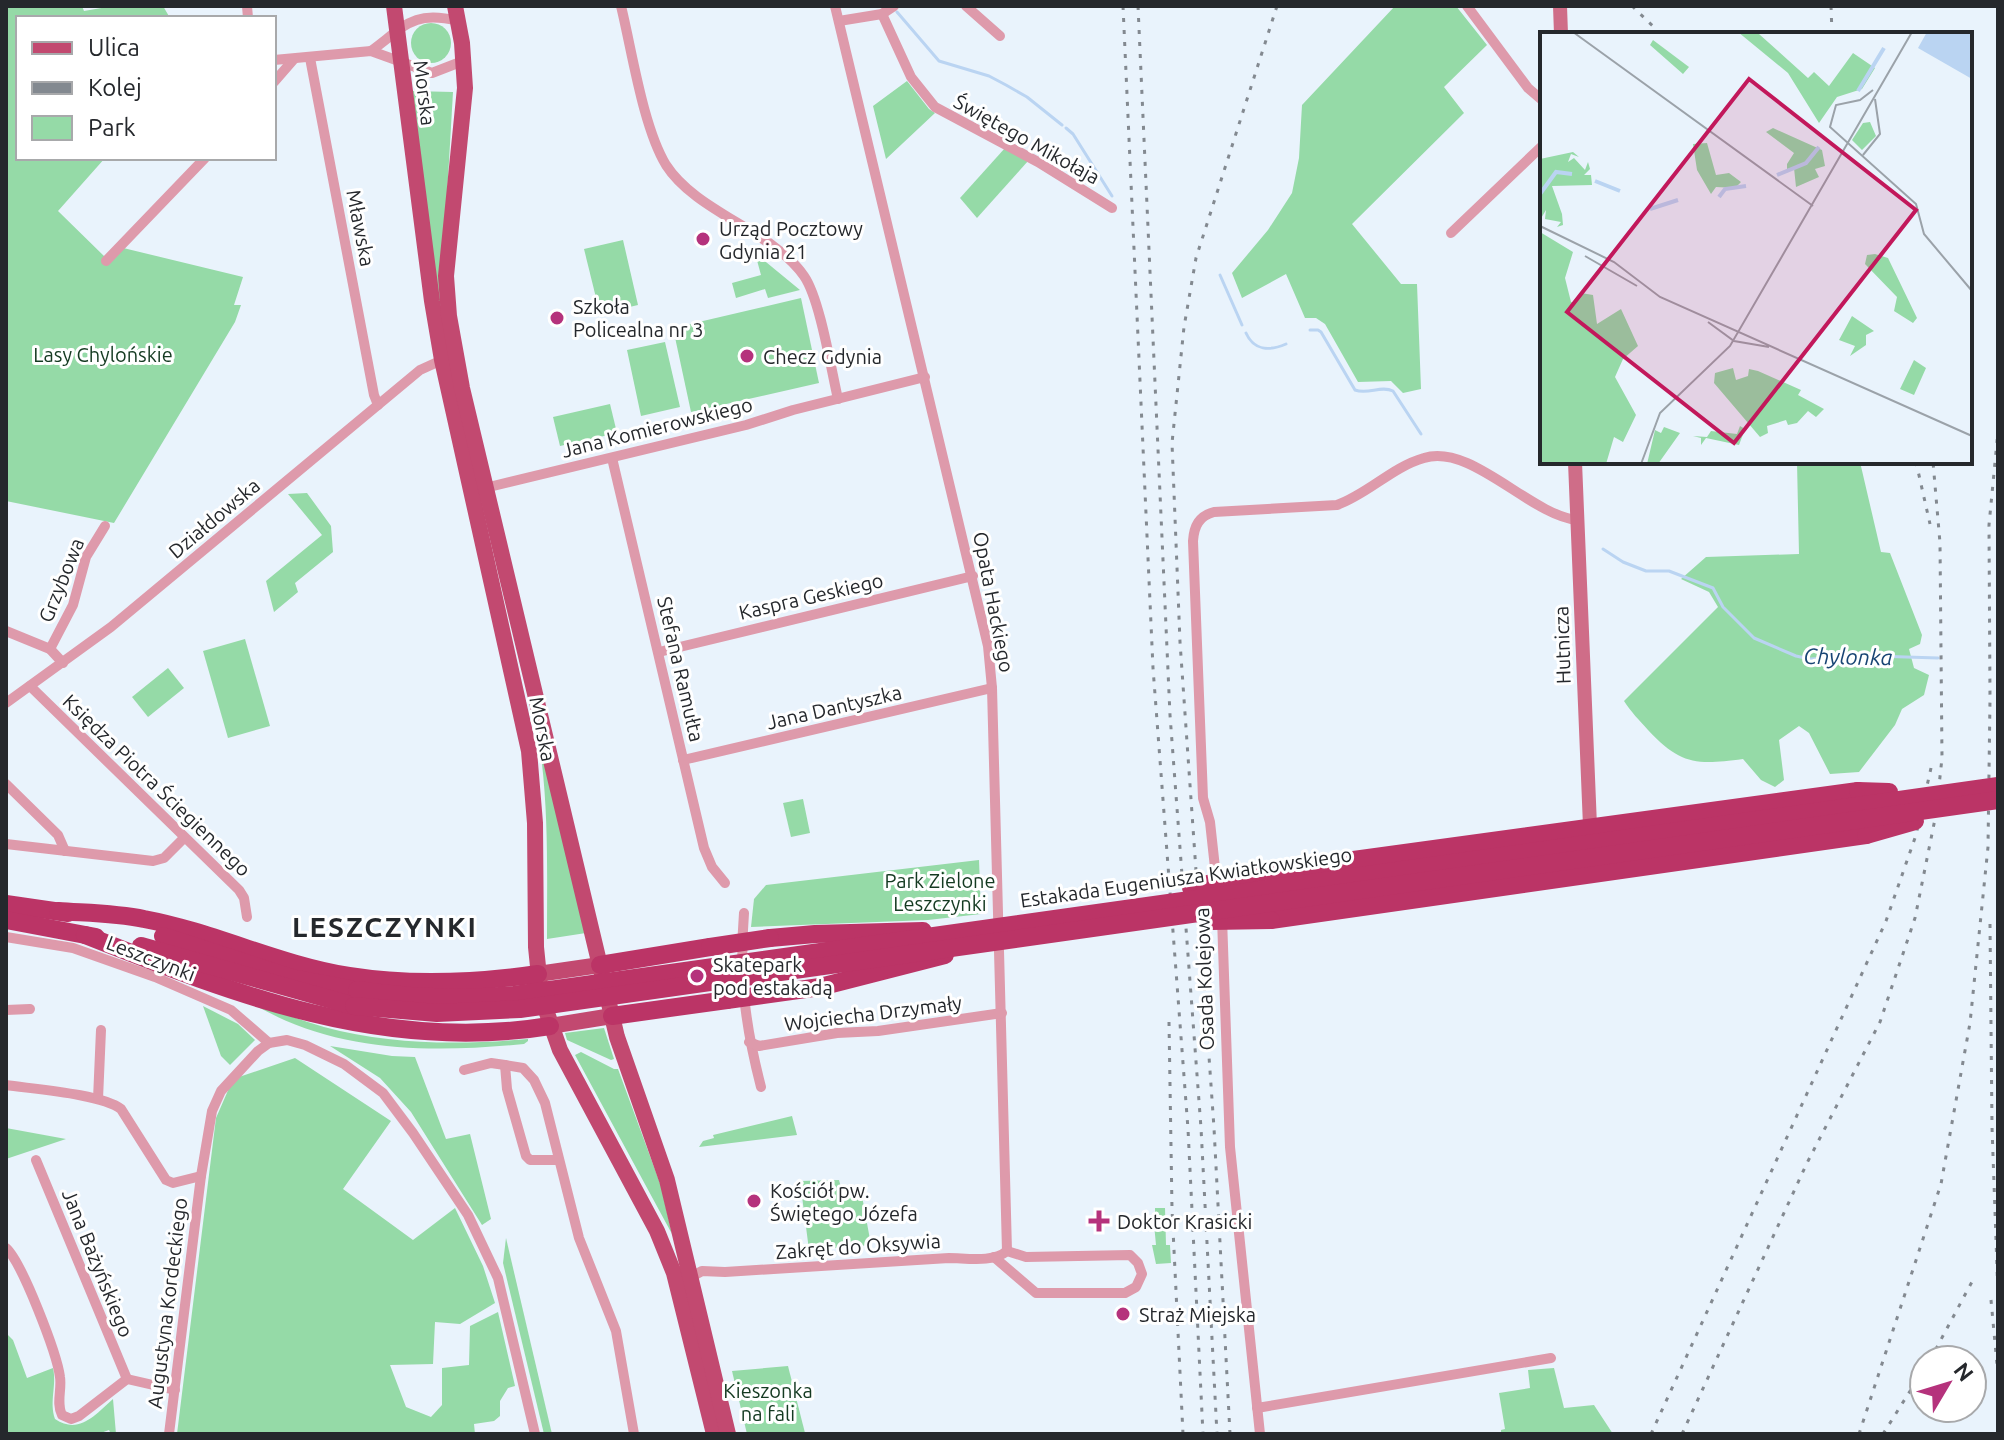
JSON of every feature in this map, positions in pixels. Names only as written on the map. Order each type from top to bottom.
[{"type":"highway","name":"Estakada Eugeniusza Kwiatkowskiego","points":[[992,935],[1123,908],[1998,786]]},
{"type":"highway","points":[[1123,908],[1250,874],[1668,815],[1841,792],[1944,793]]},
{"type":"highway","name":"Estakada Eugeniusza Kwiatkowskiego","points":[[6,920],[143,946],[355,998],[514,995],[992,935],[1136,922],[1998,800]]},
{"type":"highway","points":[[1136,922],[1271,920],[1866,835],[1979,803]]},
{"type":"highway","name":"Estakada Eugeniusza Kwiatkowskiego","points":[[6,904],[58,911],[136,928],[355,998]]},
{"type":"highway","points":[[58,911],[142,918],[200,933],[280,960],[347,976],[439,983],[538,974]]},
{"type":"highway","points":[[600,965],[815,934],[992,935]]},
{"type":"highway","points":[[85,935],[210,984],[282,1007],[360,1025],[437,1032],[495,1032],[550,1026]]},
{"type":"highway","points":[[612,1016],[820,987],[992,935]]},
{"type":"highway","points":[[437,1032],[439,983]]},
{"type":"main road","name":"Morska","points":[[394,6],[442,360],[529,751],[535,823],[538,974],[550,1026],[576,1082],[645,1207],[674,1273],[715,1434]]},
{"type":"main road","points":[[1560,6],[1561,32]]},
{"type":"main road","name":"Morska","points":[[456,13],[465,96],[446,276],[449,316],[462,388],[612,1016],[664,1171],[691,1277],[715,1434]]},
{"type":"main road","name":"Hutnicza","points":[[1575,464],[1590,826],[1584,839],[1583,852],[1594,874]]},
{"type":"main road","points":[[538,974],[600,965]]},
{"type":"main road","points":[[550,1026],[612,1016]]},
{"type":"street","points":[[621,6],[649,123],[666,164],[686,186],[780,252],[806,279],[814,297],[838,399]]},
{"type":"street","points":[[835,6],[839,21],[882,14],[894,6]]},
{"type":"street","points":[[966,6],[1000,36]]},
{"type":"street","points":[[1467,6],[1528,88],[1540,98]]},
{"type":"street","points":[[371,51],[397,30],[430,15],[456,13]]},
{"type":"street","name":"Świętego Mikołaja","points":[[882,14],[911,77],[935,107],[1038,162],[1112,208]]},
{"type":"street","name":"Opata Hackiego","points":[[839,21],[986,632],[992,688],[1007,1251]]},
{"type":"street","points":[[276,60],[371,51],[432,73],[463,61]]},
{"type":"street","name":"Mławska","points":[[310,58],[378,405]]},
{"type":"street","points":[[276,80],[294,59]]},
{"type":"street","points":[[1451,233],[1540,148]]},
{"type":"street","points":[[106,261],[203,160]]},
{"type":"street","name":"Działdowska","points":[[6,703],[111,627],[427,365],[442,360]]},
{"type":"street","name":"Jana Komierowskiego","points":[[485,488],[925,377]]},
{"type":"street","name":"Osada Kolejowa","points":[[1260,1434],[1230,1147],[1225,1064],[1224,932],[1210,822],[1203,798],[1193,541],[1195,526],[1199,520],[1214,512],[1337,505],[1355,498],[1414,462],[1436,455],[1478,468],[1547,512],[1577,520]]},
{"type":"street","name":"Stefana Ramułta","points":[[612,458],[704,848],[712,867],[725,883]]},
{"type":"street","name":"Grzybowa","points":[[50,649],[73,605],[86,557],[105,526]]},
{"type":"street","name":"Kaspra Geskiego","points":[[659,652],[973,576]]},
{"type":"street","points":[[6,631],[50,649],[63,663]]},
{"type":"street","name":"Księdza Piotra Ściegiennego","points":[[30,686],[239,890],[244,898],[247,917]]},
{"type":"street","name":"Jana Dantyszka","points":[[683,760],[992,688]]},
{"type":"street","points":[[6,784],[58,835],[65,851]]},
{"type":"street","points":[[1555,831],[1516,853],[1286,885],[1239,887],[1220,903],[1242,913],[1289,900],[1518,868],[1561,879]]},
{"type":"street","points":[[6,844],[153,861],[164,858],[184,838]]},
{"type":"street","points":[[744,913],[742,981],[749,1042],[761,1087]]},
{"type":"street","name":"Leszczynki","points":[[6,937],[73,948],[155,977],[231,1010],[269,1043]]},
{"type":"street","points":[[6,1010],[30,1009]]},
{"type":"street","name":"Wojciecha Drzymały","points":[[749,1042],[759,1046],[1002,1013]]},
{"type":"street","points":[[6,1085],[98,1099],[101,1030]]},
{"type":"street","points":[[269,1043],[287,1040],[305,1045],[344,1064],[383,1093],[413,1133],[468,1215],[498,1278],[535,1434]]},
{"type":"street","name":"Augustyna Kordeckiego","points":[[169,1434],[209,1122],[215,1101],[228,1082],[269,1043]]},
{"type":"street","points":[[464,1070],[491,1063],[523,1068],[534,1080],[545,1103],[579,1238],[616,1331],[634,1434]]},
{"type":"street","points":[[505,1065],[507,1089],[526,1156],[530,1160],[559,1160]]},
{"type":"street","name":"Augustyna Kordeckiego","points":[[98,1099],[121,1109],[166,1180],[173,1183],[201,1176]]},
{"type":"street","name":"Jana Bażyńskiego","points":[[36,1160],[127,1379]]},
{"type":"street","points":[[6,1248],[19,1265],[55,1357],[60,1377],[59,1405],[62,1415],[71,1419],[79,1416],[127,1379],[175,1390]]},
{"type":"street","points":[[994,1257],[1036,1293],[1125,1293],[1136,1287],[1141,1278],[1138,1263],[1130,1255],[1026,1257],[1007,1251]]},
{"type":"street","name":"Zakręt do Oksywia","points":[[674,1273],[705,1279],[725,1272],[994,1257],[1007,1251]]},
{"type":"street","points":[[1257,1408],[1551,1358]]},
{"type":"green space","name":"Lasy Chylońskie","points":[[6,6],[82,6],[84,11],[113,6],[163,6],[169,16],[16,16],[16,160],[103,160],[58,211],[105,257],[115,246],[243,277],[234,305],[241,305],[235,322],[114,523],[6,501]]},
{"type":"green space","points":[[1395,6],[1456,6],[1487,45],[1444,87],[1464,113],[1352,224],[1401,284],[1417,284],[1421,389],[1403,393],[1391,381],[1358,382],[1325,324],[1316,318],[1305,318],[1286,274],[1242,298],[1232,273],[1268,230],[1292,193],[1299,158],[1302,105]]},
{"type":"green space","points":[[431,23],[445,29],[451,43],[445,57],[431,63],[417,57],[411,43],[417,29]]},
{"type":"green space","points":[[907,81],[935,113],[886,159],[873,106]]},
{"type":"green space","points":[[412,91],[453,92],[440,316]]},
{"type":"green space","points":[[1005,148],[1028,161],[977,218],[960,198]]},
{"type":"green space","points":[[623,240],[638,305],[600,314],[584,249]]},
{"type":"green space","points":[[755,253],[800,290],[768,298],[765,289],[736,298],[732,283],[761,275]]},
{"type":"green space","points":[[801,298],[819,383],[691,412],[673,328]]},
{"type":"green space","points":[[665,342],[680,407],[641,416],[627,350]]},
{"type":"green space","points":[[610,404],[617,433],[560,446],[553,417]]},
{"type":"green space","points":[[1797,464],[1860,464],[1881,552],[1890,553],[1922,635],[1920,644],[1909,649],[1914,668],[1929,675],[1924,695],[1902,709],[1895,725],[1859,772],[1830,774],[1809,733],[1799,726],[1779,740],[1784,780],[1775,787],[1761,780],[1743,759],[1701,762],[1670,750],[1624,701],[1718,607],[1709,592],[1681,579],[1706,557],[1799,554]]},
{"type":"green space","points":[[307,493],[331,526],[333,552],[295,583],[298,592],[274,612],[266,581],[322,535],[288,494]]},
{"type":"green space","points":[[245,639],[270,726],[228,738],[203,651]]},
{"type":"green space","points":[[168,668],[184,688],[148,717],[132,697]]},
{"type":"green space","points":[[539,741],[586,933],[547,939],[546,815]]},
{"type":"green space","points":[[803,799],[810,833],[791,837],[783,803]]},
{"type":"green space","name":"Park Zielone Leszczynki","points":[[979,860],[981,914],[928,920],[751,927],[754,899],[766,885]]},
{"type":"green space","points":[[253,1004],[324,1027],[375,1037],[426,1042],[528,1041],[489,1047],[384,1046],[317,1032]]},
{"type":"green space","points":[[203,1006],[238,1024],[255,1040],[230,1065],[221,1056]]},
{"type":"green space","points":[[604,1028],[614,1059],[611,1060],[567,1040],[565,1033]]},
{"type":"green space","points":[[330,1046],[415,1057],[446,1139],[470,1134],[491,1219],[482,1225],[411,1112],[380,1078]]},
{"type":"green space","points":[[581,1052],[618,1069],[661,1186],[672,1234],[575,1055]]},
{"type":"green space","points":[[295,1058],[391,1121],[343,1189],[413,1240],[455,1208],[483,1266],[495,1303],[460,1324],[435,1322],[433,1364],[390,1365],[406,1407],[431,1417],[442,1405],[442,1368],[469,1365],[470,1326],[498,1312],[515,1386],[508,1388],[500,1401],[500,1416],[494,1421],[474,1424],[475,1434],[177,1434],[216,1118],[233,1079]]},
{"type":"green space","points":[[792,1116],[797,1135],[699,1147],[703,1141],[714,1138],[713,1135]]},
{"type":"green space","points":[[6,1128],[66,1139],[6,1159]]},
{"type":"green space","points":[[839,1180],[843,1195],[862,1196],[871,1245],[809,1250],[800,1181]]},
{"type":"green space","points":[[1155,1208],[1165,1208],[1166,1245],[1170,1245],[1171,1263],[1156,1264],[1152,1245],[1156,1245],[1154,1224],[1141,1226],[1155,1213]]},
{"type":"green space","points":[[506,1238],[552,1434],[544,1434],[503,1263]]},
{"type":"green space","points":[[6,1333],[13,1340],[27,1378],[53,1368],[55,1419],[72,1425],[79,1424],[93,1417],[113,1399],[116,1434],[111,1434],[109,1430],[98,1434],[6,1434]]},
{"type":"green space","name":"Kieszonka na fali","points":[[788,1366],[805,1433],[747,1434],[732,1371]]},
{"type":"green space","points":[[1554,1368],[1564,1408],[1594,1405],[1613,1434],[1501,1434],[1501,1430],[1505,1429],[1499,1393],[1530,1388],[1528,1370]]},
{"type":"waterway","name":"Chylonka","points":[[897,12],[939,61],[989,76],[1027,97],[1062,125]]},
{"type":"waterway","name":"Chylonka","points":[[1066,128],[1073,134],[1112,196]]},
{"type":"waterway","name":"Chylonka","points":[[1220,275],[1242,325]]},
{"type":"waterway","name":"Chylonka","points":[[1310,330],[1321,332],[1355,390],[1393,391],[1421,434]]},
{"type":"waterway","name":"Chylonka","points":[[1246,333],[1253,343],[1263,348],[1286,344]]},
{"type":"waterway","name":"Chylonka","points":[[1603,549],[1623,562],[1646,571],[1669,571],[1713,588],[1723,607],[1754,638],[1796,656],[1810,659],[1874,656],[1938,658]]},
{"type":"railway","points":[[1123,6],[1153,668],[1188,1129],[1203,1434]]},
{"type":"railway","points":[[1138,6],[1170,715],[1201,1128],[1217,1434]]},
{"type":"railway","points":[[1230,1434],[1214,1128],[1180,642],[1172,443],[1184,327],[1196,258],[1277,6]]},
{"type":"railway","points":[[1632,6],[1659,32]]},
{"type":"railway","points":[[1831,6],[1832,32]]},
{"type":"railway","points":[[1859,1434],[1941,1184],[1970,1023],[1988,847],[1989,525],[1998,431]]},
{"type":"railway","points":[[1916,464],[1930,524]]},
{"type":"railway","points":[[1682,1434],[1807,1163],[1880,1022],[1915,918],[1936,814],[1942,758],[1940,543],[1933,464]]},
{"type":"railway","points":[[1651,1434],[1886,921],[1916,835],[1931,768]]},
{"type":"railway","points":[[1990,924],[1998,1296]]},
{"type":"railway","points":[[1169,1022],[1172,1209],[1183,1434]]},
{"type":"railway","points":[[1939,1344],[1974,1278]]},
{"type":"railway","points":[[1991,1300],[1998,1375]]},
{"type":"railway","points":[[1883,1434],[1908,1394]]},
{"type":"place","name":"Urząd Pocztowy Gdynia 21","points":[[703,239]]},
{"type":"place","name":"Szkoła Policealna nr 3","points":[[557,318]]},
{"type":"place","name":"Checz Gdynia","points":[[747,356]]},
{"type":"place","name":"Skatepark pod estakadą","points":[[697,976]]},
{"type":"place","name":"Kościół pw. Świętego Józefa","points":[[754,1201]]},
{"type":"place","name":"Doktor Krasicki","points":[[1099,1221]]},
{"type":"place","name":"Straż Miejska","points":[[1123,1314]]},
{"type":"district","name":"LESZCZYNKI","points":[[385,926]]}]
